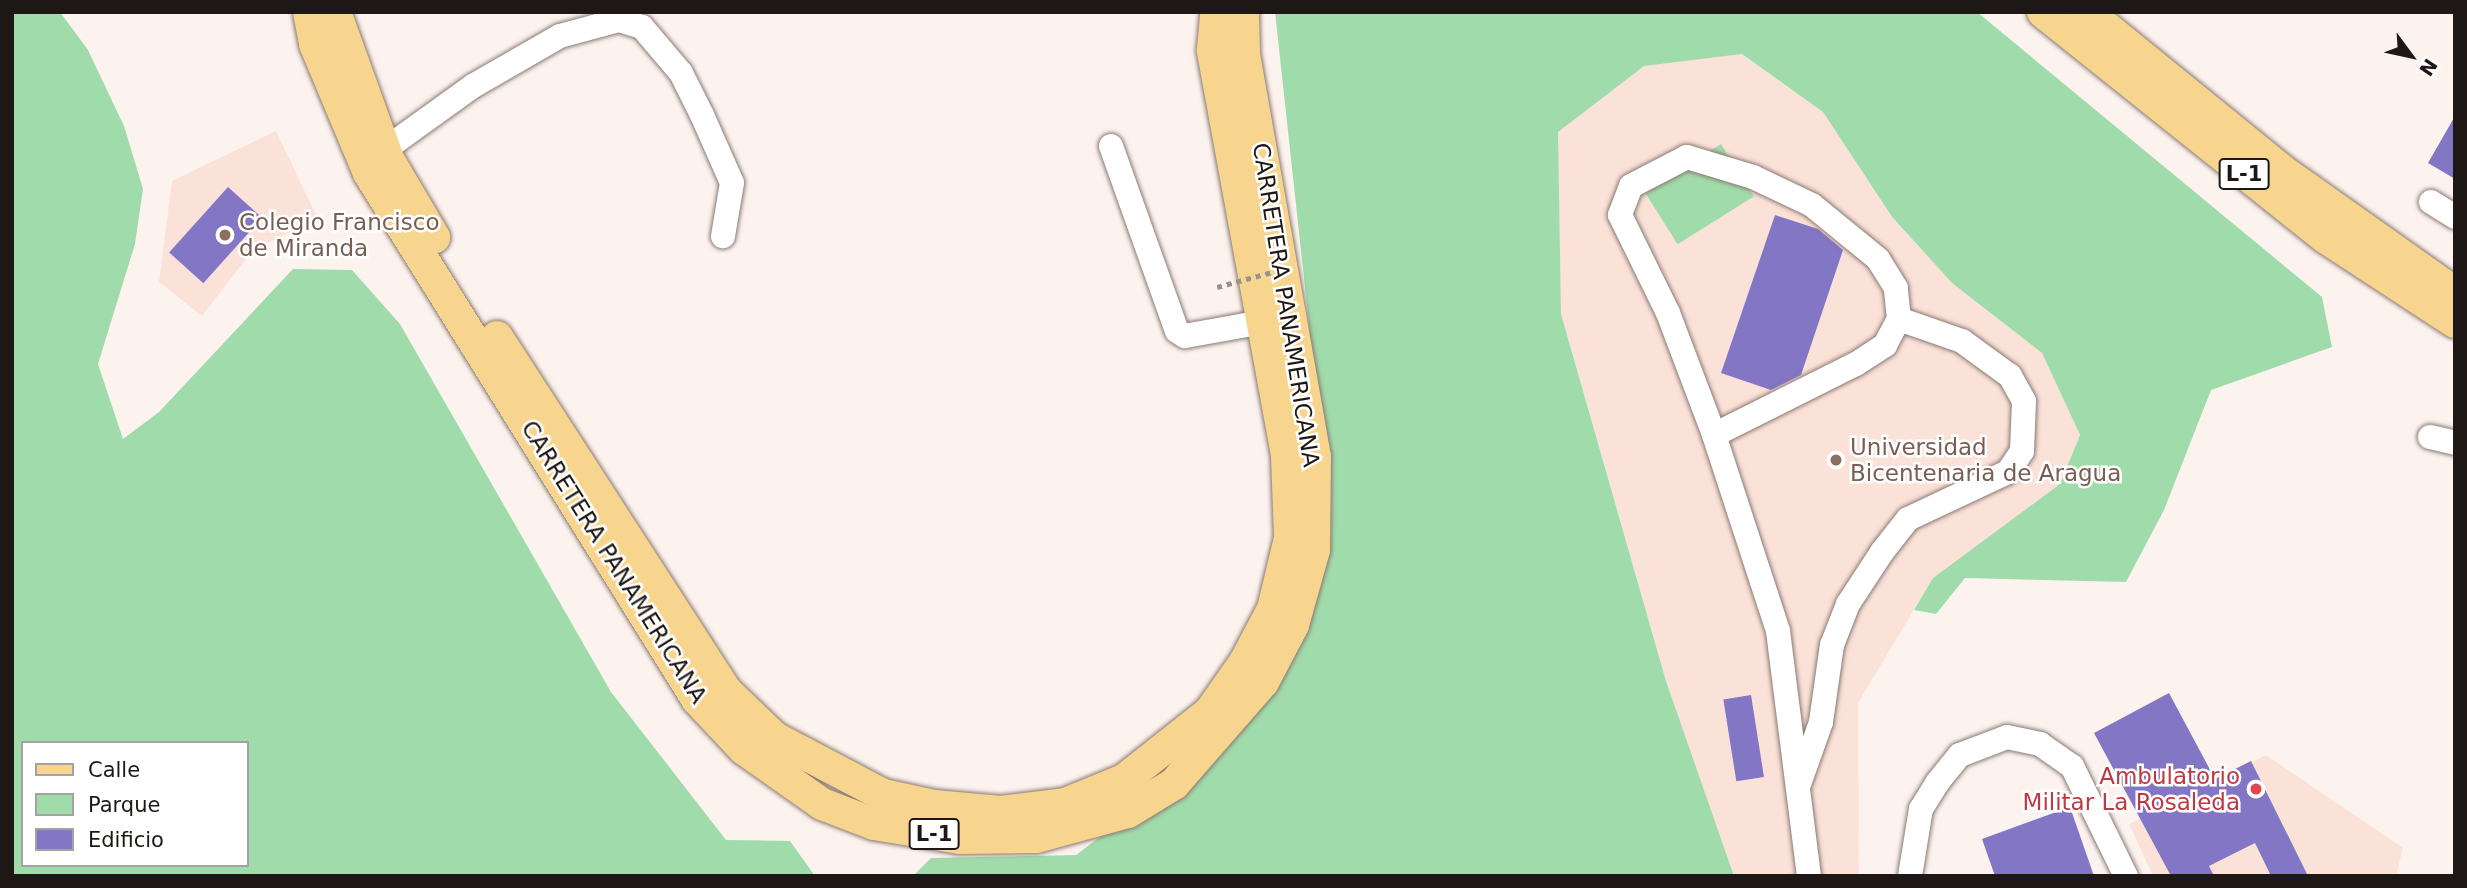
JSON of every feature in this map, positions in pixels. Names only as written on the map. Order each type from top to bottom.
[{"type":"main road","name":"CARRETERA PANAMERICANA","points":[[309,12],[369,173],[697,699],[744,748],[822,804],[874,824],[960,838],[1036,837],[1128,812],[1174,783],[1263,682],[1293,625],[1314,550],[1315,457],[1244,54],[1243,12]]},
{"type":"main road","name":"CARRETERA PANAMERICANA","points":[[335,12],[384,150],[453,269],[727,692],[775,738],[844,777],[934,806],[1001,813],[1065,804],[1124,780],[1210,712],[1245,663],[1273,609],[1290,538],[1287,455],[1213,50],[1216,12]]},
{"type":"main road","name":"L-1","points":[[2043,12],[2325,237],[2455,322]]},
{"type":"main road","name":"L-1","points":[[2087,12],[2284,172],[2455,293]]},
{"type":"street","points":[[384,150],[473,86],[560,36],[619,20],[642,27],[681,73],[702,115],[732,183],[723,236]]},
{"type":"street","points":[[1111,146],[1177,331],[1185,336],[1263,323]]},
{"type":"street","points":[[1714,435],[1856,364],[1885,345],[1899,319],[1896,288],[1878,259],[1812,205],[1781,188],[1686,157],[1631,186],[1620,215],[1668,313],[1714,435],[1777,631],[1796,793],[1809,876]]},
{"type":"street","points":[[2431,202],[2455,217]]},
{"type":"street","points":[[1796,793],[1821,722],[1832,645],[1848,604],[1882,552],[1908,519],[2008,472],[2022,451],[2024,401],[2010,376],[1962,341],[1899,319]]},
{"type":"street","points":[[2430,437],[2455,443]]},
{"type":"street","points":[[1910,876],[1922,809],[1937,783],[1960,755],[2007,737],[2040,744],[2072,766],[2126,876]]},
{"type":"path","points":[[1217,287],[1287,268]]},
{"type":"shaded area","name":"Universidad Bicentenaria de Aragua","points":[[1742,54],[1823,112],[1892,218],[1952,283],[2042,353],[2080,435],[2060,484],[1933,578],[1858,703],[1859,876],[1734,876],[1666,681],[1561,314],[1557,132],[1644,65]]},
{"type":"shaded area","name":"Colegio Francisco de Miranda","points":[[276,131],[318,219],[253,250],[202,316],[159,282],[172,181]]},
{"type":"shaded area","name":"Ambulatorio Militar La Rosaleda","points":[[2266,755],[2403,848],[2396,876],[2153,876],[2129,824]]},
{"type":"green space","points":[[12,12],[60,12],[88,50],[124,126],[143,189],[135,244],[98,364],[123,439],[159,412],[293,269],[352,270],[400,324],[611,692],[726,840],[790,841],[815,876],[12,876]]},
{"type":"green space","points":[[1275,12],[1977,12],[2322,297],[2332,347],[2211,390],[2164,510],[2126,582],[1965,578],[1936,614],[1914,610],[1933,578],[2060,484],[2080,435],[2042,353],[1952,283],[1892,217],[1823,112],[1742,54],[1644,66],[1558,132],[1561,314],[1666,681],[1734,876],[913,876],[931,858],[1076,855],[1228,740],[1316,517],[1309,324]]},
{"type":"green space","points":[[1721,144],[1754,197],[1678,244],[1645,192]]},
{"type":"building","points":[[2455,116],[2455,179],[2428,163]]},
{"type":"building","points":[[228,187],[262,218],[203,283],[169,252]]},
{"type":"building","points":[[1775,215],[1818,229],[1843,250],[1801,375],[1771,390],[1721,373]]},
{"type":"building","points":[[2169,693],[2215,779],[2251,761],[2308,876],[2271,876],[2255,843],[2209,866],[2214,876],[2171,876],[2094,733]]},
{"type":"building","points":[[1751,695],[1764,777],[1736,781],[1723,699]]},
{"type":"building","points":[[2070,807],[2094,876],[1995,876],[1982,839]]},
{"type":"place","name":"Colegio Francisco de Miranda","points":[[225,235]]},
{"type":"place","name":"Universidad Bicentenaria de Aragua","points":[[1836,460]]},
{"type":"place","name":"Ambulatorio Militar La Rosaleda","points":[[2256,789]]}]
